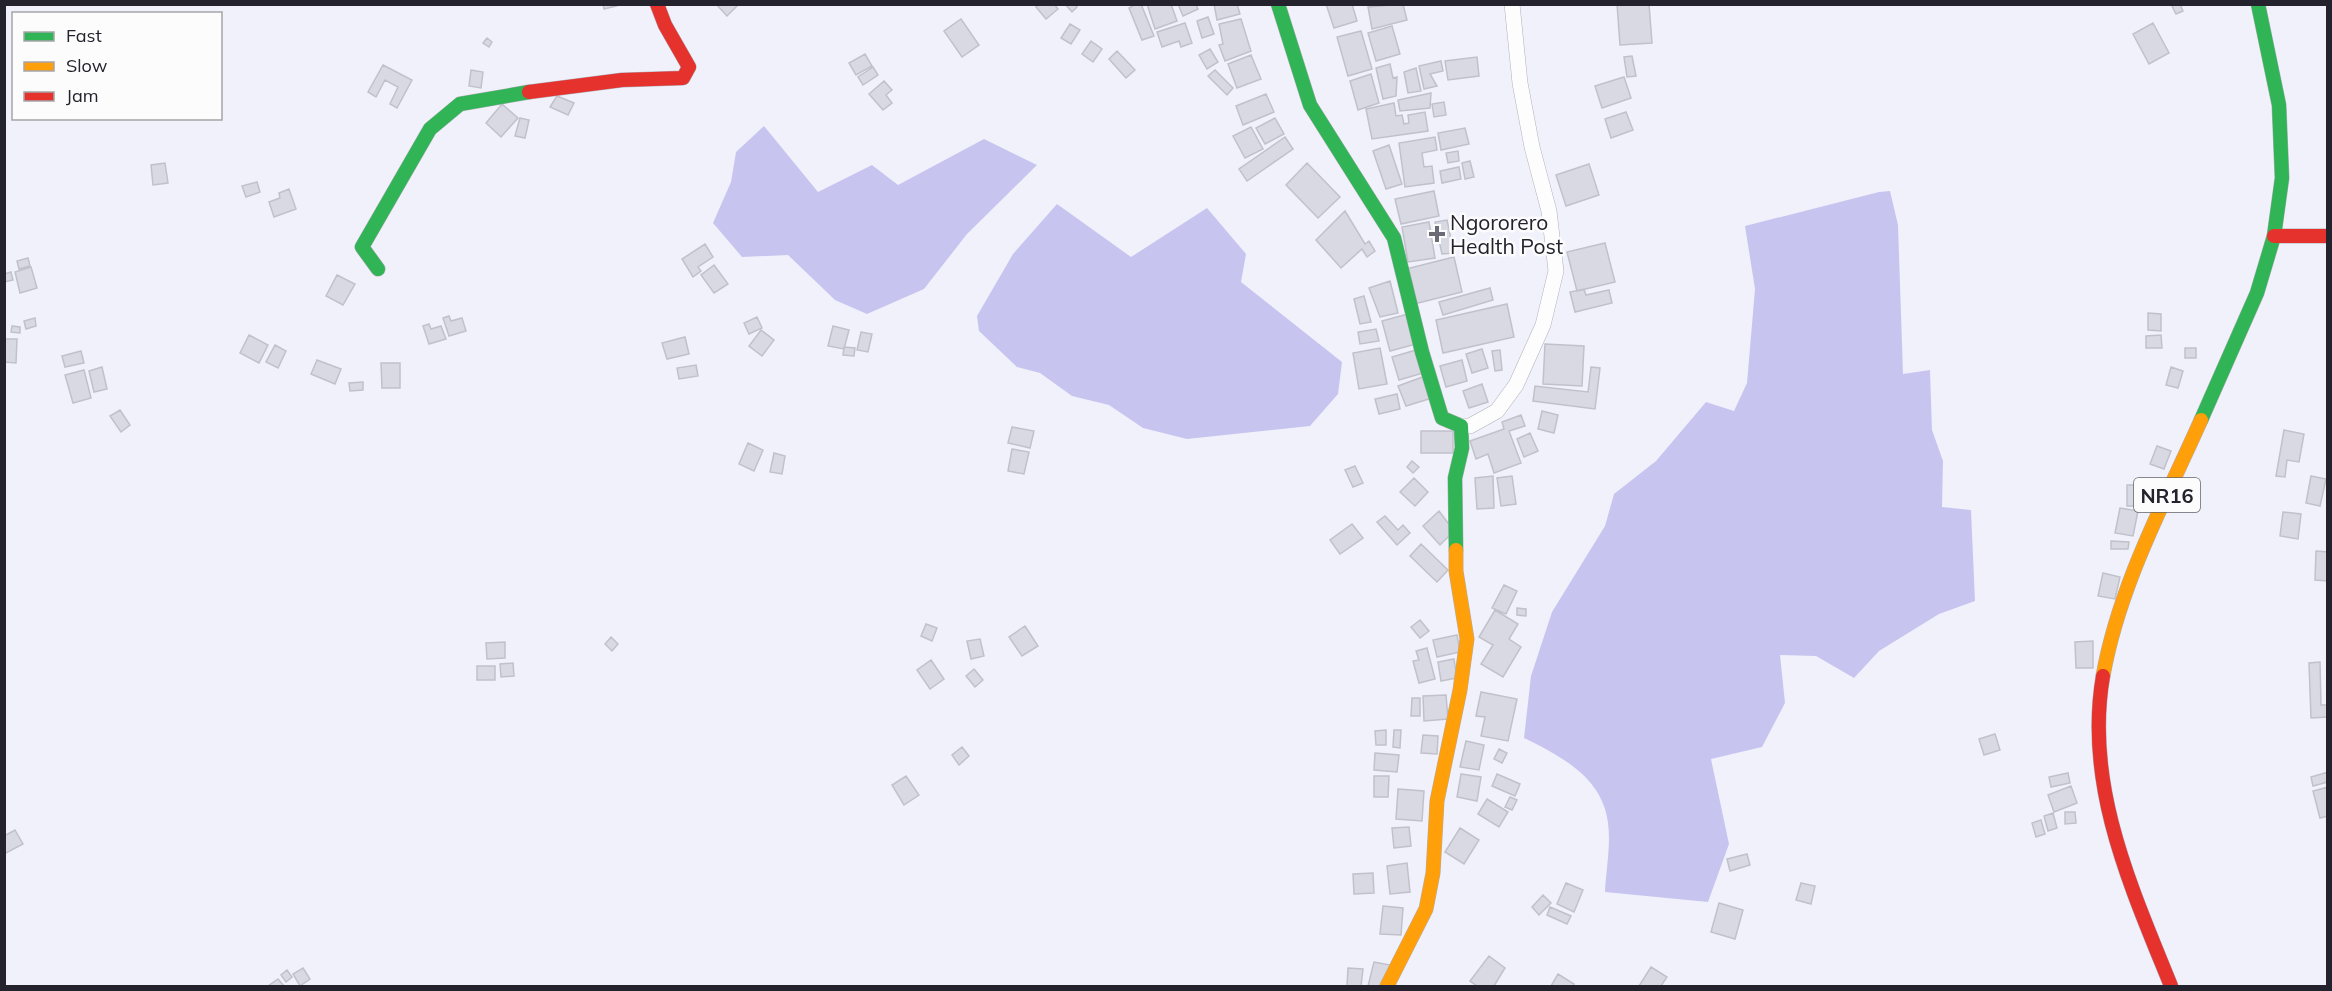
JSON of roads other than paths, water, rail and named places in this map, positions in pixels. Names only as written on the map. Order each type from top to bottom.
[{"type":"street","points":[[378,269],[362,247],[430,129],[460,104],[501,95],[622,80],[684,78],[688,67],[665,25],[657,4]]},
{"type":"street","points":[[1278,4],[1310,105],[1394,238],[1422,352],[1442,418],[1461,426],[1470,426],[1497,411],[1516,385],[1543,325],[1556,272],[1550,211],[1532,147],[1520,83],[1512,4]]},
{"type":"street","name":"NR16","points":[[2171,987],[2135,897],[2106,801],[2098,756],[2099,701],[2109,644],[2125,592],[2257,293],[2274,236],[2282,178],[2279,105],[2258,4]]},
{"type":"street","points":[[2274,236],[2328,236]]},
{"type":"street","points":[[1387,987],[1426,909],[1433,873],[1437,801],[1460,690],[1467,639],[1456,571],[1455,478],[1462,448],[1461,426]]},
{"type":"place","name":"Ngororero Health Post","points":[[1437,234]]}]
